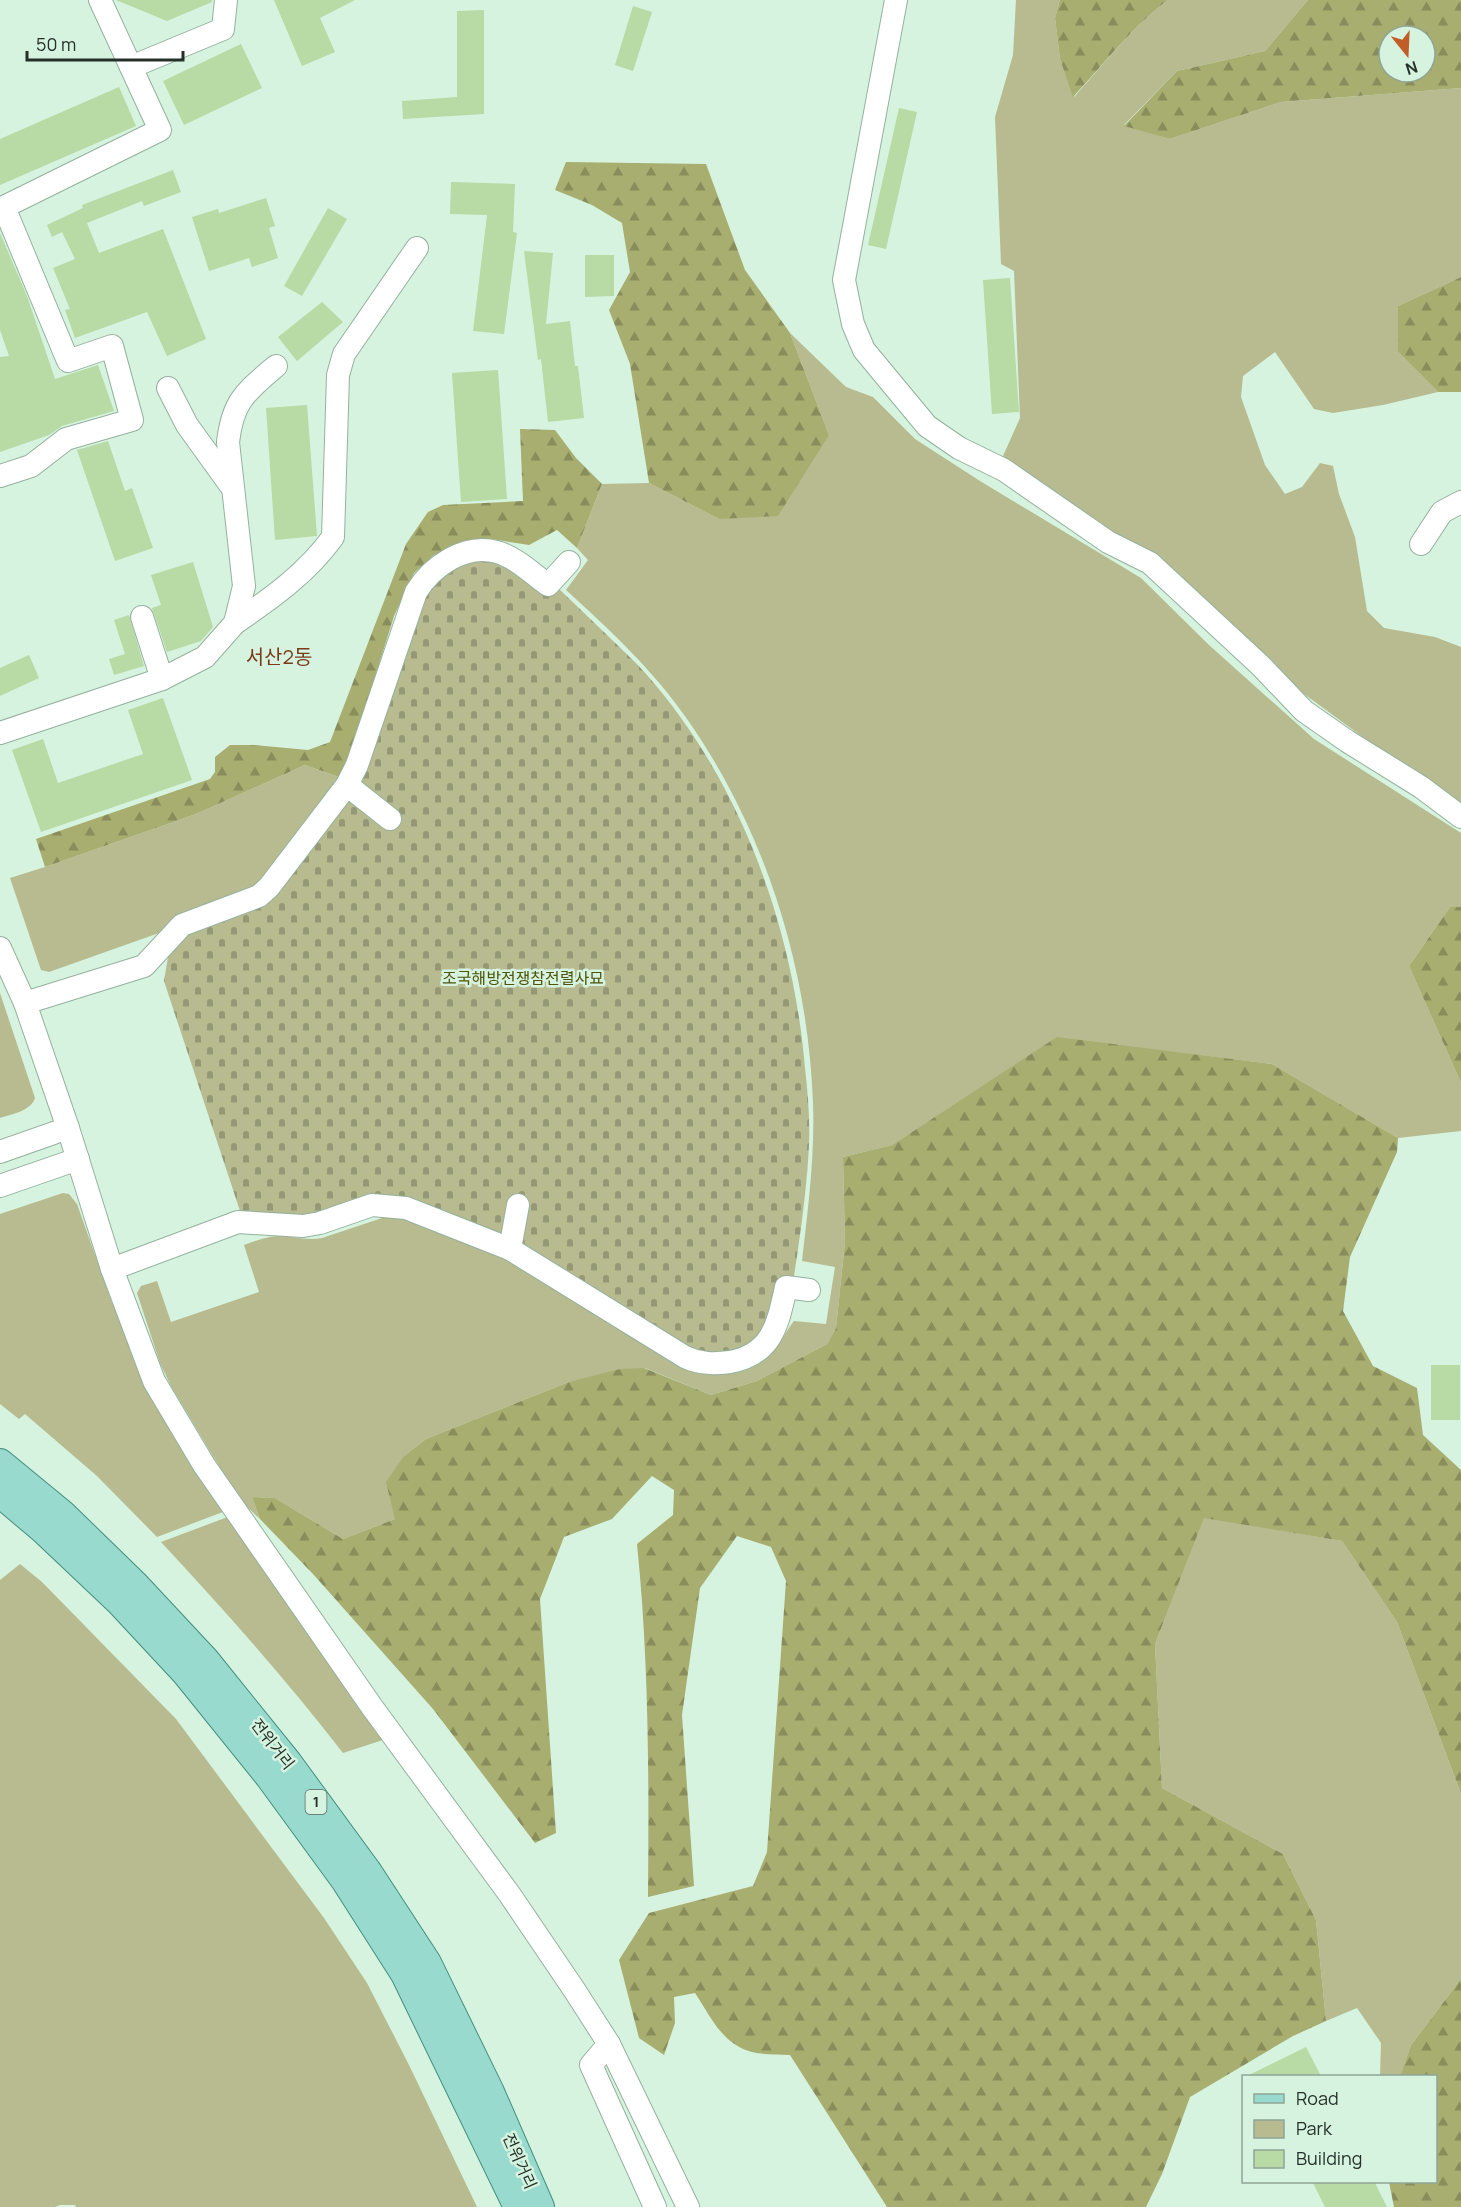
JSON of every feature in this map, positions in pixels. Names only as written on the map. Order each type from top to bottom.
[{"type":"main road","name":"전위거리","points":[[0,1463],[62,1515],[135,1585],[205,1660],[288,1762],[354,1852],[427,1963],[490,2092],[540,2207]]},
{"type":"main road","name":"전위거리","points":[[0,1494],[44,1530],[86,1570],[186,1673],[269,1776],[345,1880],[405,1974],[518,2207]]},
{"type":"street","points":[[0,476],[31,465],[66,439],[132,420],[112,346],[68,361],[4,207],[160,130],[100,0]]},
{"type":"street","points":[[131,67],[223,29],[226,0]]},
{"type":"street","points":[[896,0],[844,280],[853,324],[864,350],[927,426],[959,448],[1004,470],[1108,542],[1149,563],[1261,666],[1304,711],[1421,787],[1461,817]]},
{"type":"street","points":[[0,733],[162,679],[205,657],[235,623],[282,591],[321,555],[333,537],[338,375],[344,354],[417,248]]},
{"type":"street","points":[[235,623],[244,586],[228,442],[231,419],[244,393],[276,366]]},
{"type":"street","points":[[168,388],[187,425],[232,487]]},
{"type":"street","points":[[1420,544],[1442,512],[1461,502]]},
{"type":"street","points":[[25,1002],[144,966],[182,925],[259,896],[269,887],[347,785],[357,765],[416,592],[423,580],[435,568],[454,557],[482,550],[499,552],[548,585],[569,562]]},
{"type":"street","points":[[142,617],[162,679]]},
{"type":"street","points":[[347,785],[379,808],[390,819]]},
{"type":"street","points":[[0,948],[25,1002],[68,1128],[112,1269],[154,1381],[204,1465],[372,1707],[510,1895],[609,2044],[688,2207]]},
{"type":"street","points":[[0,1152],[68,1128]]},
{"type":"street","points":[[0,1186],[78,1159]]},
{"type":"street","points":[[112,1269],[238,1222],[303,1226],[320,1223],[372,1205],[406,1208],[510,1249],[685,1357],[704,1363],[718,1364],[737,1360],[762,1348],[771,1338],[779,1320],[786,1287],[810,1290]]},
{"type":"street","points":[[510,1249],[518,1205]]},
{"type":"street","points":[[609,2044],[591,2065],[656,2207]]},
{"type":"green space","points":[[1016,0],[1060,0],[1055,18],[1060,59],[1074,97],[1130,34],[1168,0],[1308,0],[1265,51],[1177,71],[1124,125],[1170,139],[1281,102],[1461,88],[1461,277],[1398,306],[1398,352],[1438,392],[1383,405],[1333,413],[1314,409],[1275,352],[1243,376],[1241,397],[1265,465],[1285,494],[1302,487],[1320,463],[1333,466],[1339,494],[1355,537],[1367,611],[1384,628],[1435,637],[1461,647],[1461,805],[1420,779],[1296,688],[1122,539],[1003,456],[1020,418],[1014,271],[1001,264],[995,117],[1013,55]]},
{"type":"green space","points":[[1060,0],[1168,0],[1130,34],[1073,97],[1060,59],[1055,18]]},
{"type":"green space","points":[[1308,0],[1461,0],[1461,88],[1281,102],[1170,139],[1124,126],[1177,71],[1265,51]]},
{"type":"green space","points":[[566,162],[706,164],[745,270],[790,333],[829,435],[778,516],[719,519],[649,483],[630,364],[609,310],[630,272],[622,223],[592,205],[555,190]]},
{"type":"green space","points":[[1461,277],[1461,392],[1438,392],[1398,352],[1398,306]]},
{"type":"green space","points":[[790,333],[846,387],[873,397],[915,439],[1141,578],[1209,645],[1314,739],[1461,833],[1461,907],[1450,907],[1409,966],[1461,1083],[1461,1131],[1398,1138],[1272,1064],[1057,1038],[892,1145],[843,1157],[845,1242],[836,1328],[827,1344],[757,1381],[711,1395],[645,1368],[569,1382],[426,1439],[404,1456],[395,1519],[343,1539],[275,1498],[252,1497],[260,1519],[232,1488],[171,1386],[160,1363],[137,1293],[141,1286],[157,1281],[171,1322],[259,1292],[244,1245],[252,1242],[277,1236],[322,1238],[388,1216],[405,1217],[506,1253],[693,1371],[704,1373],[735,1373],[755,1366],[775,1348],[794,1321],[826,1324],[835,1267],[802,1261],[812,1162],[813,1103],[802,1001],[792,951],[760,853],[715,762],[674,701],[615,635],[566,590],[588,560],[577,548],[602,484],[649,483],[719,519],[829,435]]},
{"type":"green space","points":[[520,429],[555,430],[576,458],[602,484],[577,548],[557,530],[529,545],[491,539],[434,555],[414,573],[394,616],[356,738],[339,777],[305,765],[196,814],[45,867],[36,839],[210,779],[215,772],[215,757],[230,745],[308,750],[330,742],[406,544],[428,512],[443,505],[523,501]]},
{"type":"green space","name":"조국해방전쟁참전렬사묘","points":[[523,555],[642,670],[680,717],[710,762],[735,809],[757,859],[775,910],[788,962],[799,1015],[809,1136],[803,1211],[787,1321],[718,1370],[508,1252],[407,1212],[246,1229],[164,981],[169,951],[178,923],[245,899],[343,782],[431,565]]},
{"type":"green space","points":[[305,765],[339,777],[254,888],[175,918],[159,933],[49,972],[41,970],[10,878],[196,814]]},
{"type":"green space","points":[[1450,907],[1461,907],[1461,1083],[1409,966]]},
{"type":"green space","points":[[0,993],[35,1098],[25,1109],[0,1118]]},
{"type":"green space","points":[[1057,1037],[1272,1064],[1398,1138],[1397,1152],[1350,1257],[1343,1311],[1373,1366],[1417,1388],[1423,1435],[1461,1470],[1461,1794],[1397,1622],[1342,1541],[1204,1518],[1155,1644],[1162,1788],[1283,1854],[1316,1920],[1326,2021],[1293,2036],[1190,2097],[1162,2174],[1146,2207],[887,2207],[790,2055],[752,2052],[733,2043],[718,2028],[695,1993],[674,1997],[675,2023],[664,2055],[639,2038],[619,1960],[649,1913],[753,1886],[767,1852],[786,1581],[771,1547],[737,1536],[700,1588],[682,1715],[694,1886],[648,1897],[646,1676],[637,1544],[673,1515],[674,1490],[652,1476],[612,1519],[564,1537],[540,1599],[556,1833],[535,1843],[433,1709],[313,1574],[260,1519],[252,1497],[275,1498],[343,1539],[395,1519],[386,1482],[404,1456],[426,1439],[569,1382],[620,1369],[644,1368],[711,1395],[757,1381],[827,1344],[836,1328],[845,1242],[843,1157],[892,1145]]},
{"type":"green space","points":[[63,1193],[69,1194],[77,1204],[112,1303],[228,1510],[157,1537],[97,1476],[25,1414],[19,1419],[0,1404],[0,1214]]},
{"type":"green space","points":[[233,1515],[389,1738],[343,1753],[254,1645],[161,1542]]},
{"type":"green space","points":[[1204,1517],[1342,1541],[1397,1622],[1461,1794],[1461,1979],[1411,2045],[1400,2075],[1380,2075],[1381,2043],[1357,2008],[1326,2021],[1316,1920],[1283,1854],[1162,1788],[1155,1644]]},
{"type":"green space","points":[[20,1564],[42,1582],[176,1719],[324,1918],[367,1983],[477,2207],[76,2207],[75,2205],[60,2205],[55,2207],[0,2207],[0,1580]]},
{"type":"green space","points":[[1461,1979],[1461,2207],[1394,2207],[1389,2183],[1437,2183],[1437,2075],[1400,2075],[1411,2045]]},
{"type":"building","points":[[116,0],[212,0],[212,2],[167,21]]},
{"type":"building","points":[[274,0],[355,0],[320,18],[335,52],[302,66]]},
{"type":"building","points":[[633,6],[652,12],[633,71],[615,65]]},
{"type":"building","points":[[484,10],[484,114],[403,119],[402,101],[457,97],[457,11]]},
{"type":"building","points":[[241,44],[262,88],[184,125],[163,81]]},
{"type":"building","points":[[119,87],[136,126],[0,185],[0,139]]},
{"type":"building","points":[[899,108],[917,112],[886,249],[868,245]]},
{"type":"building","points":[[173,170],[181,192],[144,206],[142,201],[87,223],[99,253],[163,229],[206,339],[167,356],[147,312],[75,338],[65,310],[70,309],[53,268],[75,259],[62,232],[52,237],[47,225],[83,208],[82,205]]},
{"type":"building","points":[[451,182],[515,184],[513,232],[517,233],[504,334],[473,331],[487,215],[450,214]]},
{"type":"building","points":[[266,198],[275,226],[269,228],[278,258],[252,267],[249,258],[209,271],[192,217],[218,209],[219,213]]},
{"type":"building","points":[[328,208],[347,219],[302,296],[284,286]]},
{"type":"building","points":[[0,233],[27,296],[55,379],[98,365],[114,411],[62,426],[49,435],[0,452],[0,357],[9,356],[0,330]]},
{"type":"building","points":[[524,251],[553,253],[546,324],[570,321],[584,418],[548,422],[541,359],[538,360]]},
{"type":"building","points":[[585,255],[614,255],[614,296],[585,297]]},
{"type":"building","points":[[1010,278],[1019,412],[992,414],[983,280]]},
{"type":"building","points":[[322,302],[343,322],[297,361],[278,337]]},
{"type":"building","points":[[498,370],[507,499],[461,502],[452,373]]},
{"type":"building","points":[[307,405],[317,536],[275,540],[266,408]]},
{"type":"building","points":[[108,441],[125,491],[132,488],[153,548],[115,561],[77,450]]},
{"type":"building","points":[[193,562],[213,627],[201,641],[167,652],[152,608],[161,605],[151,575]]},
{"type":"building","points":[[129,615],[144,666],[114,675],[109,659],[125,654],[114,620]]},
{"type":"building","points":[[29,655],[39,678],[0,696],[0,668]]},
{"type":"building","points":[[163,698],[192,780],[41,832],[12,750],[43,739],[58,783],[143,754],[128,710]]},
{"type":"building","points":[[1431,1365],[1460,1365],[1460,1420],[1431,1420]]},
{"type":"building","points":[[1306,2047],[1320,2075],[1249,2075]]},
{"type":"building","points":[[1313,2183],[1375,2183],[1387,2207],[1325,2207]]},
{"type":"district","name":"서산2동","points":[[279,657]]}]
